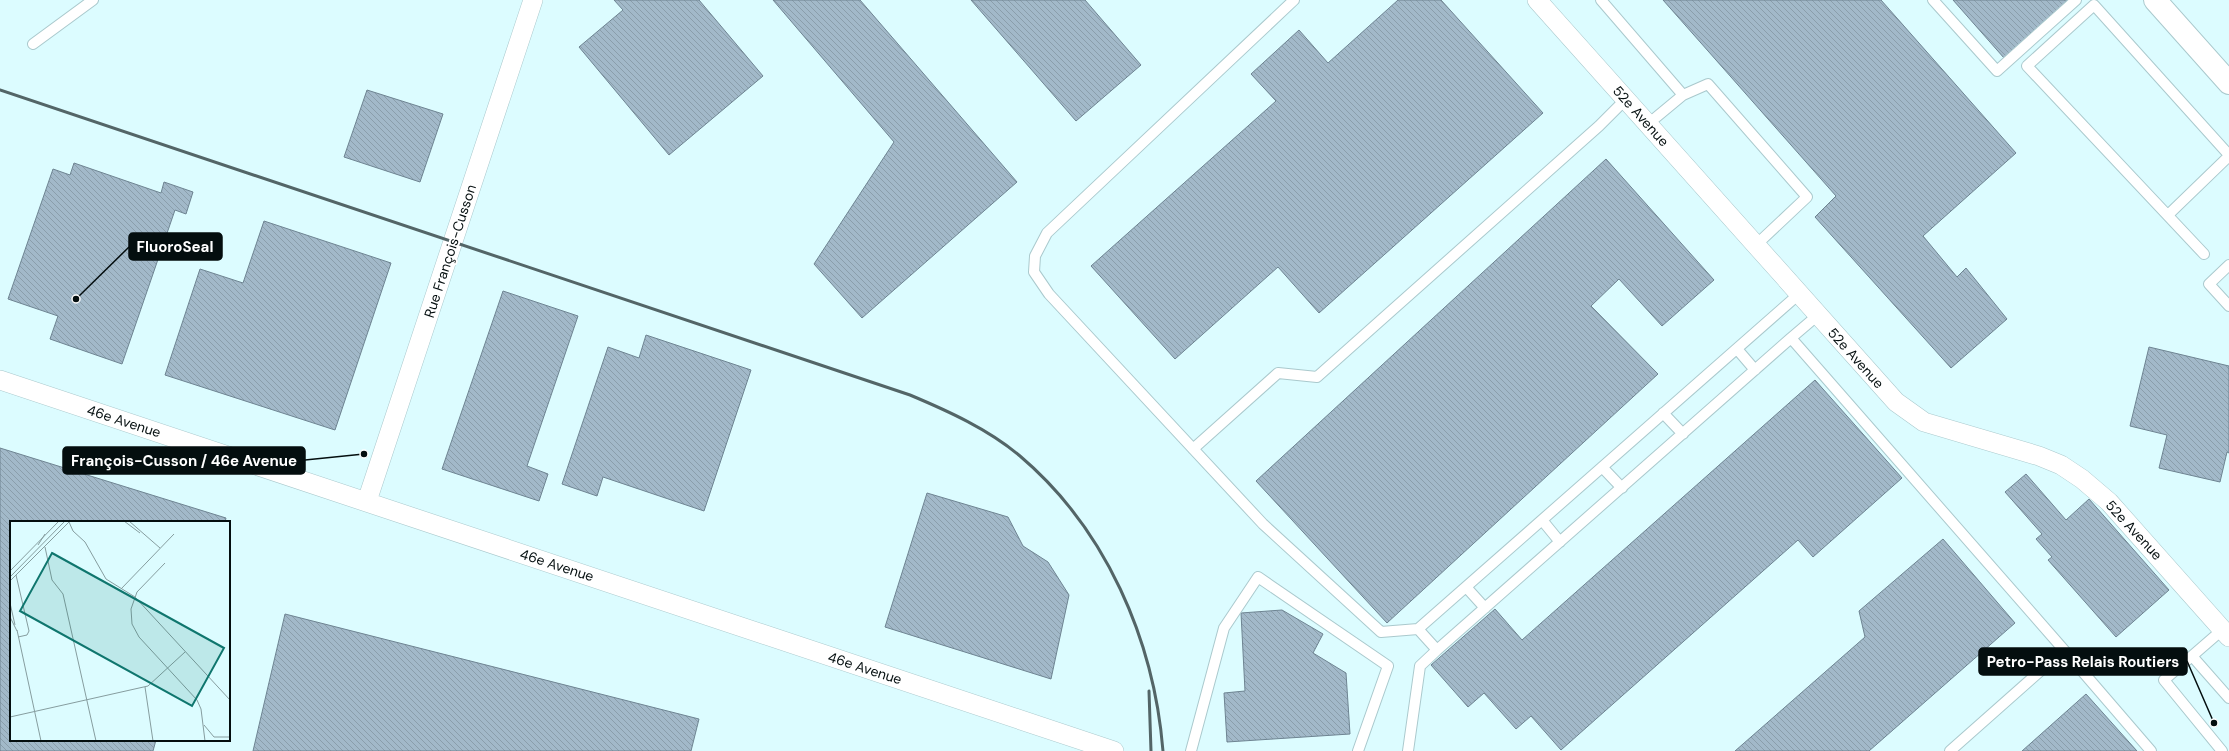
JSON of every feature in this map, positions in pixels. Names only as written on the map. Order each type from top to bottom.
[{"type":"street","name":"Rue François-Cusson","points":[[367,501],[533,0]]},
{"type":"street","name":"52e Avenue","points":[[1537,0],[1896,402],[1924,422],[2039,456],[2061,465],[2082,479],[2109,502],[2226,633]]},
{"type":"street","points":[[2155,0],[2229,83]]},
{"type":"street","name":"46e Avenue","points":[[0,380],[1114,751]]},
{"type":"lane","points":[[33,44],[93,0]]},
{"type":"lane","points":[[1294,0],[1047,233],[1035,256],[1034,272],[1049,294],[1263,524],[1381,632],[1418,629],[1800,294]]},
{"type":"lane","points":[[1601,0],[1683,95]]},
{"type":"lane","points":[[1933,0],[1997,71],[2076,0]]},
{"type":"lane","points":[[2168,215],[2229,156],[2094,5],[2027,66],[2204,254]]},
{"type":"lane","points":[[1648,124],[1683,95],[1708,84],[1807,198],[1756,245]]},
{"type":"lane","points":[[1193,449],[1278,373],[1317,377],[1599,126],[1626,99]]},
{"type":"lane","points":[[2229,265],[2209,284],[2229,306]]},
{"type":"lane","points":[[1408,751],[1420,666],[1818,315]]},
{"type":"lane","points":[[1791,338],[2151,751]]},
{"type":"lane","points":[[1737,349],[1755,370]]},
{"type":"lane","points":[[1663,413],[1683,434]]},
{"type":"lane","points":[[1602,467],[1622,488]]},
{"type":"lane","points":[[1542,520],[1560,542]]},
{"type":"lane","points":[[1191,751],[1224,628],[1258,577],[1388,666],[1358,751]]},
{"type":"lane","points":[[1466,587],[1485,608]]},
{"type":"lane","points":[[1418,629],[1437,650]]},
{"type":"lane","points":[[2222,751],[2164,680],[2192,656],[2226,633]]},
{"type":"lane","points":[[1950,751],[2064,650]]},
{"type":"lane","points":[[2192,656],[2229,698]]},
{"type":"building","points":[[614,0],[699,0],[763,76],[669,155],[579,47],[623,10]]},
{"type":"building","points":[[773,0],[860,0],[1017,182],[862,318],[814,264],[894,142]]},
{"type":"building","points":[[971,0],[1085,0],[1141,65],[1076,121]]},
{"type":"building","points":[[1398,0],[1441,0],[1543,113],[1319,313],[1278,267],[1175,359],[1091,266],[1276,101],[1251,74],[1299,30],[1328,63]]},
{"type":"building","points":[[1663,0],[1881,0],[2016,153],[1923,236],[1957,277],[1966,268],[2007,319],[1951,368],[1815,217],[1836,196]]},
{"type":"building","points":[[1953,0],[2070,0],[2004,58]]},
{"type":"building","points":[[367,90],[443,114],[420,182],[344,157]]},
{"type":"building","points":[[1606,159],[1714,280],[1662,326],[1619,279],[1591,306],[1658,374],[1387,623],[1256,481]]},
{"type":"building","points":[[74,163],[161,193],[164,182],[193,192],[186,214],[175,210],[122,364],[50,339],[58,316],[8,299],[53,169],[70,175]]},
{"type":"building","points":[[264,221],[391,263],[335,430],[165,375],[200,269],[243,283]]},
{"type":"building","points":[[503,291],[578,316],[527,466],[548,474],[539,501],[442,469]]},
{"type":"building","points":[[646,335],[751,370],[704,511],[603,477],[597,496],[562,484],[608,347],[639,358]]},
{"type":"building","points":[[2149,347],[2229,366],[2229,453],[2227,452],[2220,482],[2159,468],[2167,435],[2130,426]]},
{"type":"building","points":[[1815,380],[1902,478],[1813,557],[1798,540],[1561,750],[1531,716],[1516,729],[1484,693],[1468,707],[1431,665],[1495,609],[1522,640]]},
{"type":"building","points":[[0,448],[226,518],[225,521],[10,521],[10,741],[156,741],[153,751],[0,751]]},
{"type":"building","points":[[2026,474],[2066,520],[2089,499],[2169,590],[2116,637],[2048,560],[2052,557],[2036,539],[2042,534],[2005,492]]},
{"type":"building","points":[[927,493],[1008,517],[1023,546],[1048,562],[1069,595],[1051,679],[885,627]]},
{"type":"building","points":[[1943,539],[2015,623],[1869,751],[1735,751],[1865,637],[1859,611]]},
{"type":"building","points":[[1282,610],[1323,634],[1313,653],[1346,673],[1350,734],[1227,742],[1224,693],[1245,691],[1241,613]]},
{"type":"building","points":[[285,614],[699,719],[691,751],[253,751]]},
{"type":"building","points":[[2086,694],[2137,751],[2022,751]]},
{"type":"railway","points":[[0,90],[910,395],[953,414],[981,429],[1008,446],[1050,485],[1077,517],[1101,552],[1120,589],[1136,628],[1149,668],[1158,709],[1163,751]]},
{"type":"railway","points":[[1149,691],[1151,751]]},
{"type":"place","name":"FluoroSeal","points":[[76,299]]},
{"type":"place","name":"François-Cusson / 46e Avenue","points":[[364,454]]},
{"type":"place","name":"Petro-Pass Relais Routiers","points":[[2214,723]]}]
